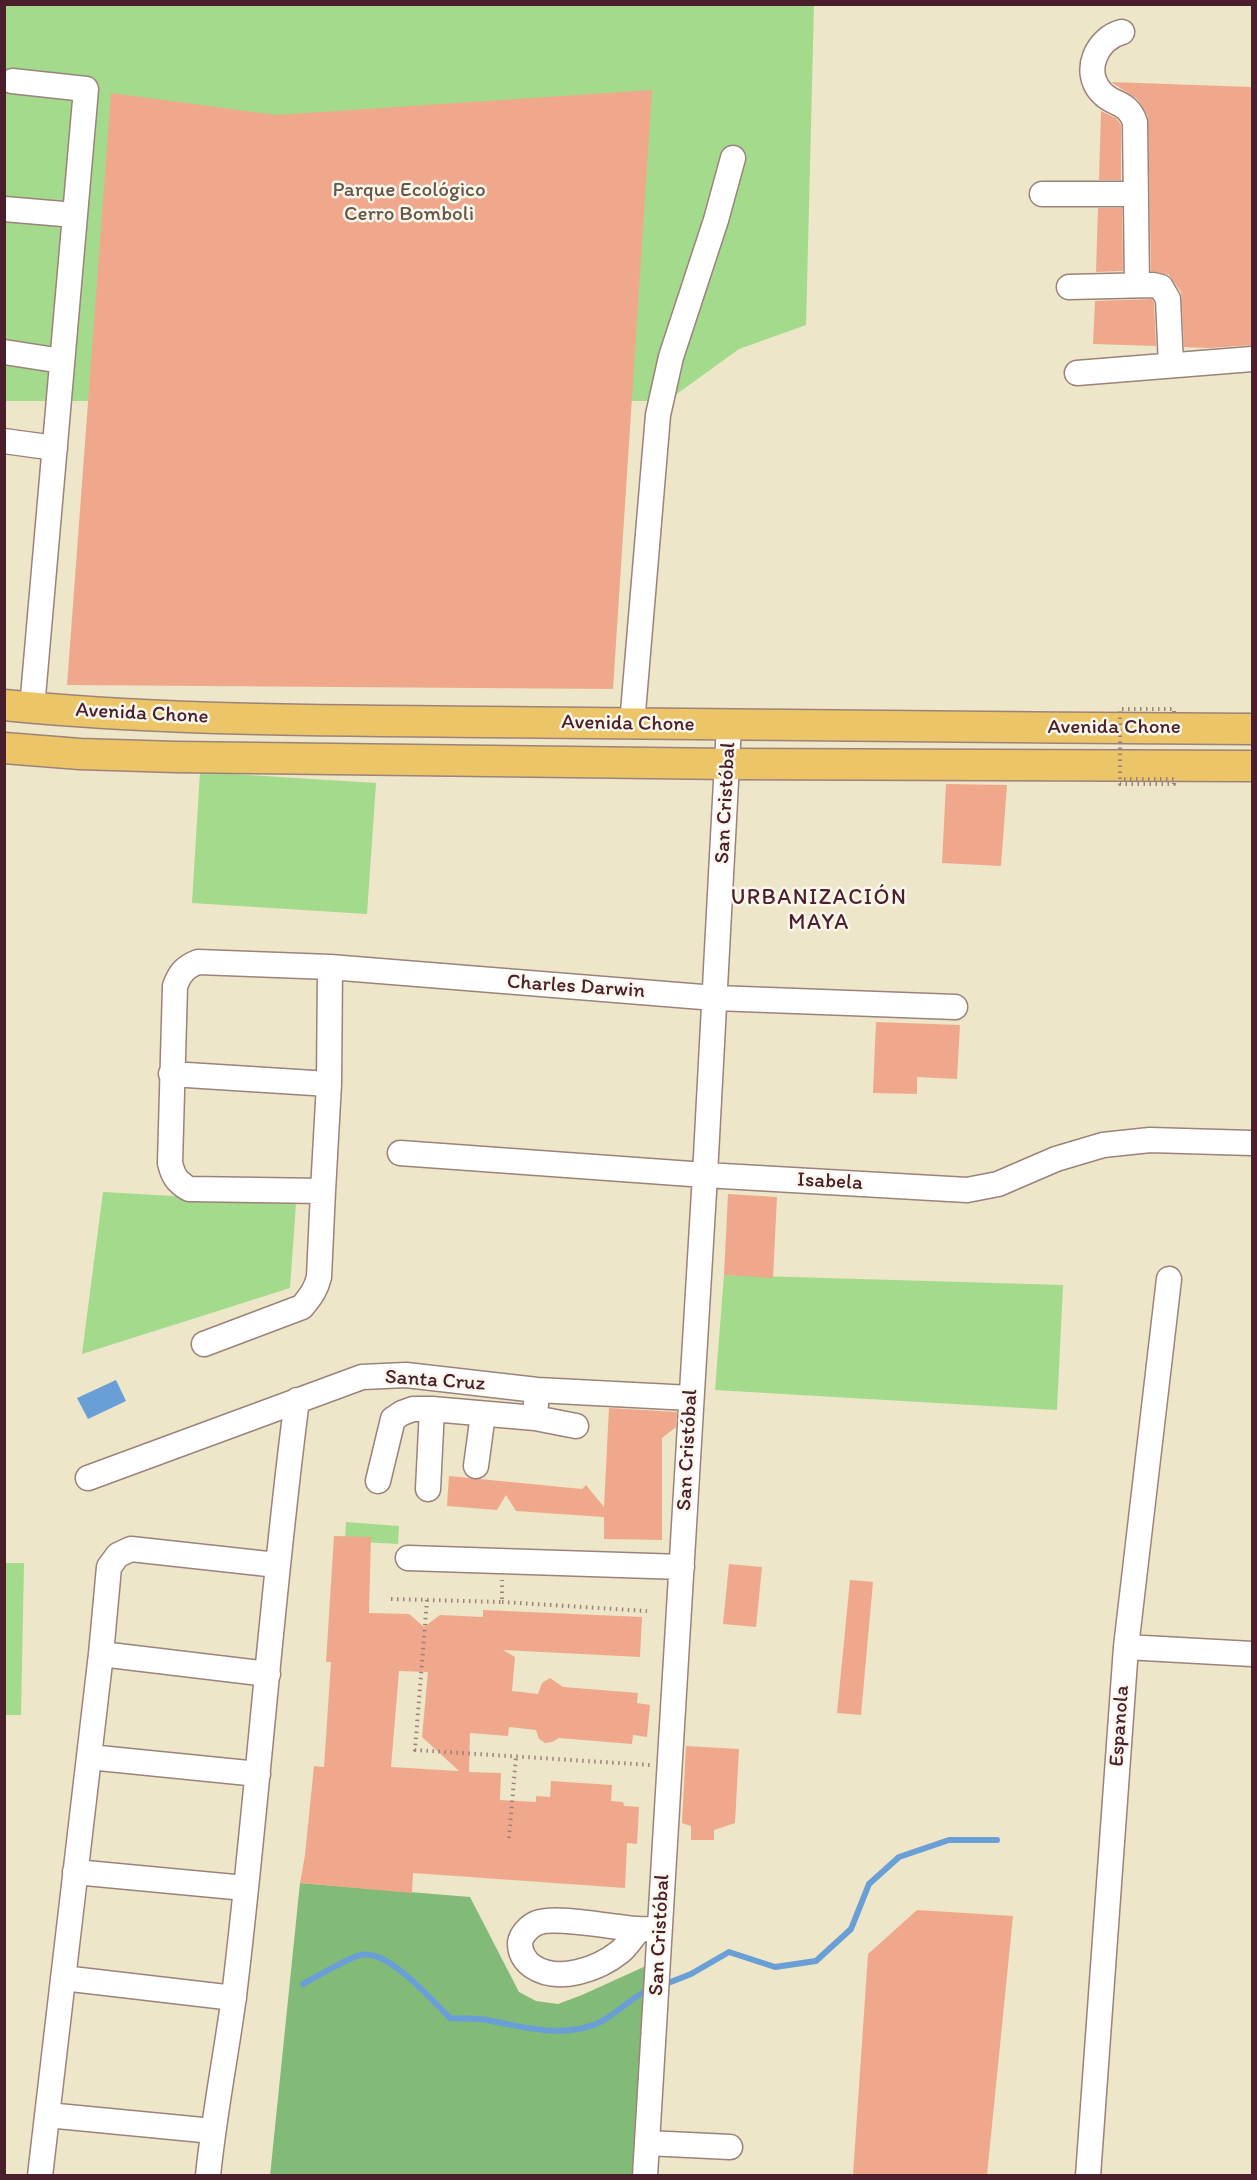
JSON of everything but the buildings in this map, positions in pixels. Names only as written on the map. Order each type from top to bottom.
[{"type":"main road","name":"Avenida Chone","points":[[18,706],[84,713],[199,718],[1252,729]]},
{"type":"main road","name":"Avenida Chone","points":[[4,748],[80,754],[176,757],[728,765],[1252,766]]},
{"type":"street","points":[[1122,32],[1108,37],[1098,48],[1093,64],[1094,81],[1103,95],[1125,106],[1135,122],[1137,285]]},
{"type":"street","points":[[12,81],[86,89],[55,448],[18,706]]},
{"type":"street","points":[[632,724],[658,415],[671,357],[716,220],[733,158]]},
{"type":"street","points":[[1042,194],[1136,194]]},
{"type":"street","points":[[4,209],[75,215]]},
{"type":"street","points":[[1069,287],[1157,285],[1165,290],[1171,365]]},
{"type":"street","points":[[4,352],[62,361]]},
{"type":"street","points":[[1077,373],[1252,359]]},
{"type":"street","points":[[4,441],[55,448]]},
{"type":"street","name":"San Cristóbal","points":[[645,2175],[658,1960],[650,1929],[682,1567],[729,725]]},
{"type":"street","name":"Charles Darwin","points":[[171,1074],[175,986],[180,973],[188,965],[198,962],[330,967],[715,998],[955,1007]]},
{"type":"street","points":[[204,1344],[302,1307],[317,1286],[329,1084],[330,967]]},
{"type":"street","points":[[324,1191],[189,1189],[179,1183],[172,1174],[170,1163],[171,1074],[329,1084]]},
{"type":"street","name":"Isabela","points":[[400,1154],[966,1190],[998,1184],[1056,1160],[1103,1145],[1150,1140],[1252,1143]]},
{"type":"street","name":"Espanola","points":[[1088,2175],[1126,1647],[1169,1278]]},
{"type":"street","name":"Santa Cruz","points":[[88,1478],[362,1377],[406,1375],[691,1409]]},
{"type":"street","points":[[535,1418],[537,1390]]},
{"type":"street","points":[[208,2175],[234,1998],[268,1674],[277,1564],[297,1400]]},
{"type":"street","points":[[378,1481],[393,1419],[413,1409],[535,1418],[576,1426]]},
{"type":"street","points":[[428,1489],[432,1409]]},
{"type":"street","points":[[476,1466],[483,1414]]},
{"type":"street","points":[[40,2175],[101,1654],[109,1567],[118,1555],[132,1549],[277,1564]]},
{"type":"street","points":[[408,1558],[682,1567]]},
{"type":"street","points":[[1126,1647],[1252,1654]]},
{"type":"street","points":[[101,1654],[268,1674]]},
{"type":"street","points":[[89,1757],[258,1774]]},
{"type":"street","points":[[75,1872],[245,1888]]},
{"type":"street","points":[[63,1978],[234,1998]]},
{"type":"street","points":[[47,2115],[213,2131]]},
{"type":"street","points":[[647,2143],[730,2147]]},
{"type":"path","points":[[1124,779],[1174,779],[1174,784],[1120,784],[1120,709],[1174,709],[1174,715]]},
{"type":"path","points":[[502,1561],[502,1602]]},
{"type":"path","points":[[391,1599],[502,1602],[647,1611]]},
{"type":"path","points":[[427,1600],[415,1750],[652,1765]]},
{"type":"path","points":[[509,1838],[516,1756]]},
{"type":"green space","name":"Parque Ecológico Cerro Bomboli","points":[[4,5],[814,5],[806,325],[739,349],[667,401],[5,401]]},
{"type":"green space","points":[[200,772],[376,783],[367,914],[192,903]]},
{"type":"green space","points":[[103,1192],[296,1203],[290,1288],[82,1354]]},
{"type":"green space","points":[[724,1275],[1063,1285],[1057,1410],[715,1390]]},
{"type":"green space","points":[[346,1522],[399,1526],[398,1544],[345,1541]]},
{"type":"green space","points":[[5,1563],[24,1563],[21,1715],[5,1715]]},
{"type":"green space","points":[[300,1883],[470,1897],[519,1992],[536,2001],[558,2004],[659,1960],[645,2175],[270,2176]]},
{"type":"water","points":[[116,1380],[126,1401],[88,1419],[77,1398]]},
{"type":"waterway","points":[[663,1985],[691,1974],[729,1952],[775,1967],[816,1961],[851,1929],[869,1884],[899,1857],[949,1840],[997,1840]]},
{"type":"waterway","points":[[303,1984],[350,1959],[369,1955],[394,1966],[407,1976],[450,2018],[482,2019],[556,2031],[596,2024],[651,1989]]},
{"type":"district","name":"URBANIZACIÓN MAYA","points":[[819,910]]}]
